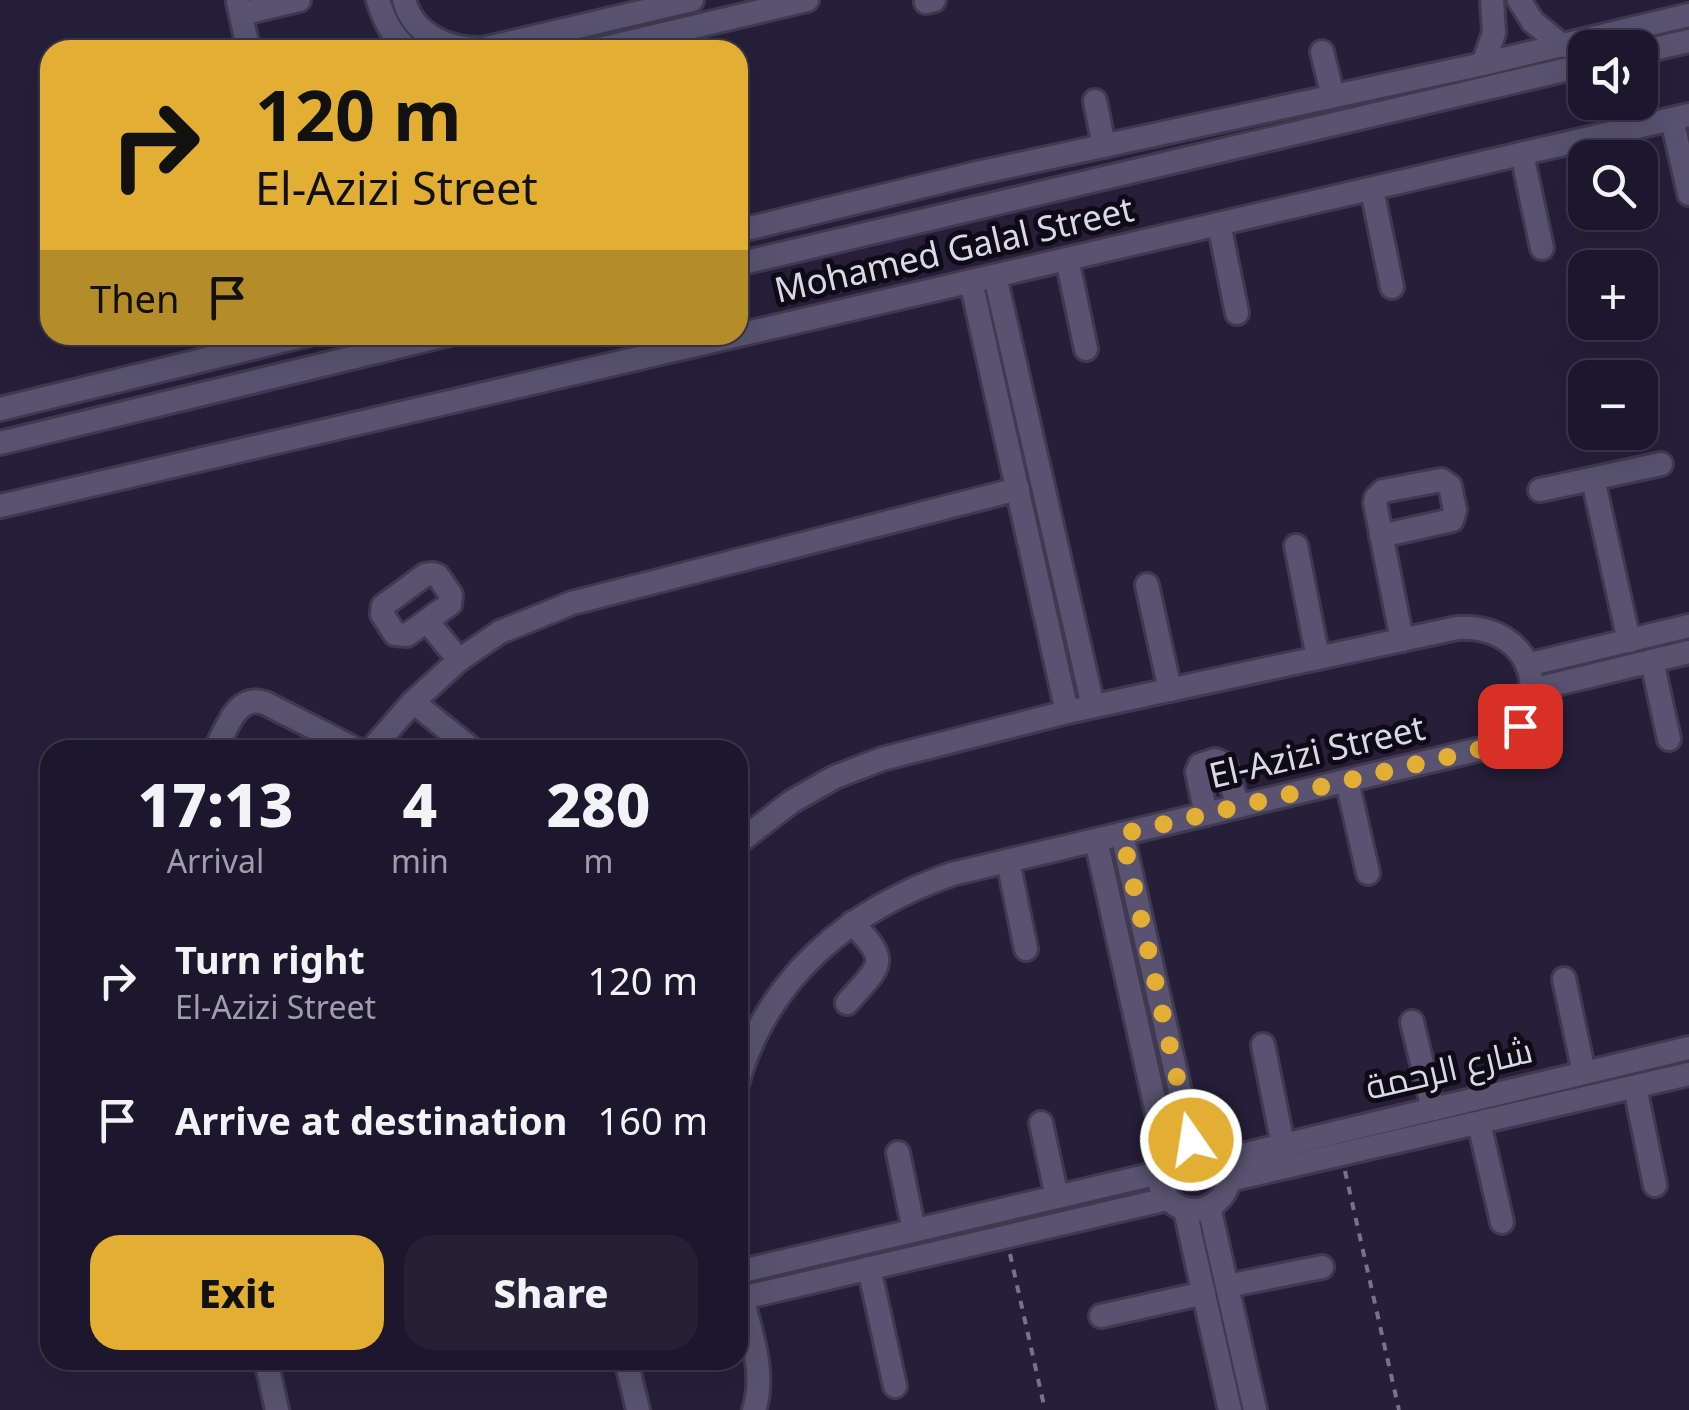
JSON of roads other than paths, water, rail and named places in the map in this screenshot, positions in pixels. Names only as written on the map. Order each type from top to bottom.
[{"type":"street","points":[[246,40],[239,7],[300,0]]},
{"type":"street","points":[[378,0],[384,20],[399,40]]},
{"type":"street","points":[[404,0],[407,10],[426,33],[437,40]]},
{"type":"street","points":[[518,40],[692,0]]},
{"type":"street","points":[[630,40],[738,8],[807,0]]},
{"type":"street","points":[[1483,64],[1494,32],[1492,0]]},
{"type":"street","points":[[1519,0],[1532,22],[1563,46]]},
{"type":"street","points":[[748,229],[973,174],[1483,64],[1689,15]]},
{"type":"street","points":[[1658,48],[1689,40]]},
{"type":"street","points":[[1322,52],[1333,96]]},
{"type":"street","points":[[748,262],[1568,69]]},
{"type":"street","points":[[1095,101],[1104,146]]},
{"type":"street","points":[[1681,117],[1689,194]]},
{"type":"street","name":"Mohamed Galal Street","points":[[748,333],[1681,117]]},
{"type":"street","points":[[1522,154],[1542,248]]},
{"type":"street","points":[[973,174],[980,206]]},
{"type":"street","points":[[1372,190],[1392,287]]},
{"type":"street","points":[[1220,224],[1237,312]]},
{"type":"street","points":[[1067,259],[1086,349]]},
{"type":"street","points":[[995,276],[1093,706]]},
{"type":"street","points":[[972,281],[1067,712]]},
{"type":"street","points":[[0,409],[265,345]]},
{"type":"street","points":[[0,443],[405,345]]},
{"type":"street","name":"Mohamed Galal Street","points":[[0,506],[696,345]]},
{"type":"street","points":[[1540,490],[1661,464]]},
{"type":"street","points":[[1594,479],[1629,641]]},
{"type":"street","points":[[379,740],[458,660],[500,632],[572,603],[1018,490]]},
{"type":"street","points":[[1381,536],[1402,640]]},
{"type":"street","points":[[1296,546],[1318,658]]},
{"type":"street","points":[[1147,586],[1170,690]]},
{"type":"street","points":[[427,621],[458,660]]},
{"type":"street","points":[[1528,666],[1689,626]]},
{"type":"street","points":[[748,835],[792,802],[882,759],[1093,706],[1457,628],[1491,630],[1506,638],[1528,666],[1532,690],[1689,652]]},
{"type":"street","points":[[1652,662],[1669,740]]},
{"type":"street","name":"El-Azizi Street","points":[[748,1055],[774,1003],[823,946],[883,903],[917,886],[952,874],[1489,747],[1520,726],[1532,690]]},
{"type":"street","points":[[220,740],[236,710],[252,700],[337,740]]},
{"type":"street","points":[[413,702],[460,740]]},
{"type":"street","points":[[1206,814],[1197,772],[1200,765],[1215,760],[1225,764],[1238,806]]},
{"type":"street","points":[[1347,781],[1368,873]]},
{"type":"street","points":[[1122,834],[1191,1140]]},
{"type":"street","points":[[1096,840],[1162,1164],[1159,1182],[1176,1204],[1204,1293],[1230,1410]]},
{"type":"street","points":[[1008,861],[1026,949]]},
{"type":"street","points":[[846,1004],[876,970],[878,960],[871,942],[852,923]]},
{"type":"street","points":[[1564,979],[1584,1073]]},
{"type":"street","points":[[1412,1022],[1433,1109]]},
{"type":"street","points":[[1263,1045],[1284,1145]]},
{"type":"street","name":"شارع الرحمة","points":[[1227,1170],[1284,1145],[1689,1048]]},
{"type":"street","name":"شارع الرحمة","points":[[1227,1170],[1342,1155],[1689,1074]]},
{"type":"street","points":[[1635,1086],[1654,1186]]},
{"type":"street","points":[[1041,1123],[1057,1197]]},
{"type":"street","points":[[1479,1123],[1502,1222]]},
{"type":"street","points":[[748,1279],[914,1230],[1057,1197],[1162,1164],[1173,1147],[1191,1140],[1210,1144],[1227,1170],[1226,1191],[1219,1201],[1197,1211],[1176,1204],[1006,1236],[869,1268],[748,1281]]},
{"type":"street","points":[[898,1153],[914,1230]]},
{"type":"street","points":[[1209,1207],[1254,1410]]},
{"type":"street","points":[[1227,1286],[1322,1267]]},
{"type":"street","points":[[869,1268],[895,1386]]},
{"type":"street","points":[[1101,1316],[1204,1293]]},
{"type":"street","points":[[748,1325],[758,1372],[759,1394],[754,1410]]},
{"type":"street","points":[[268,1370],[277,1410]]},
{"type":"street","points":[[628,1370],[638,1410]]}]
